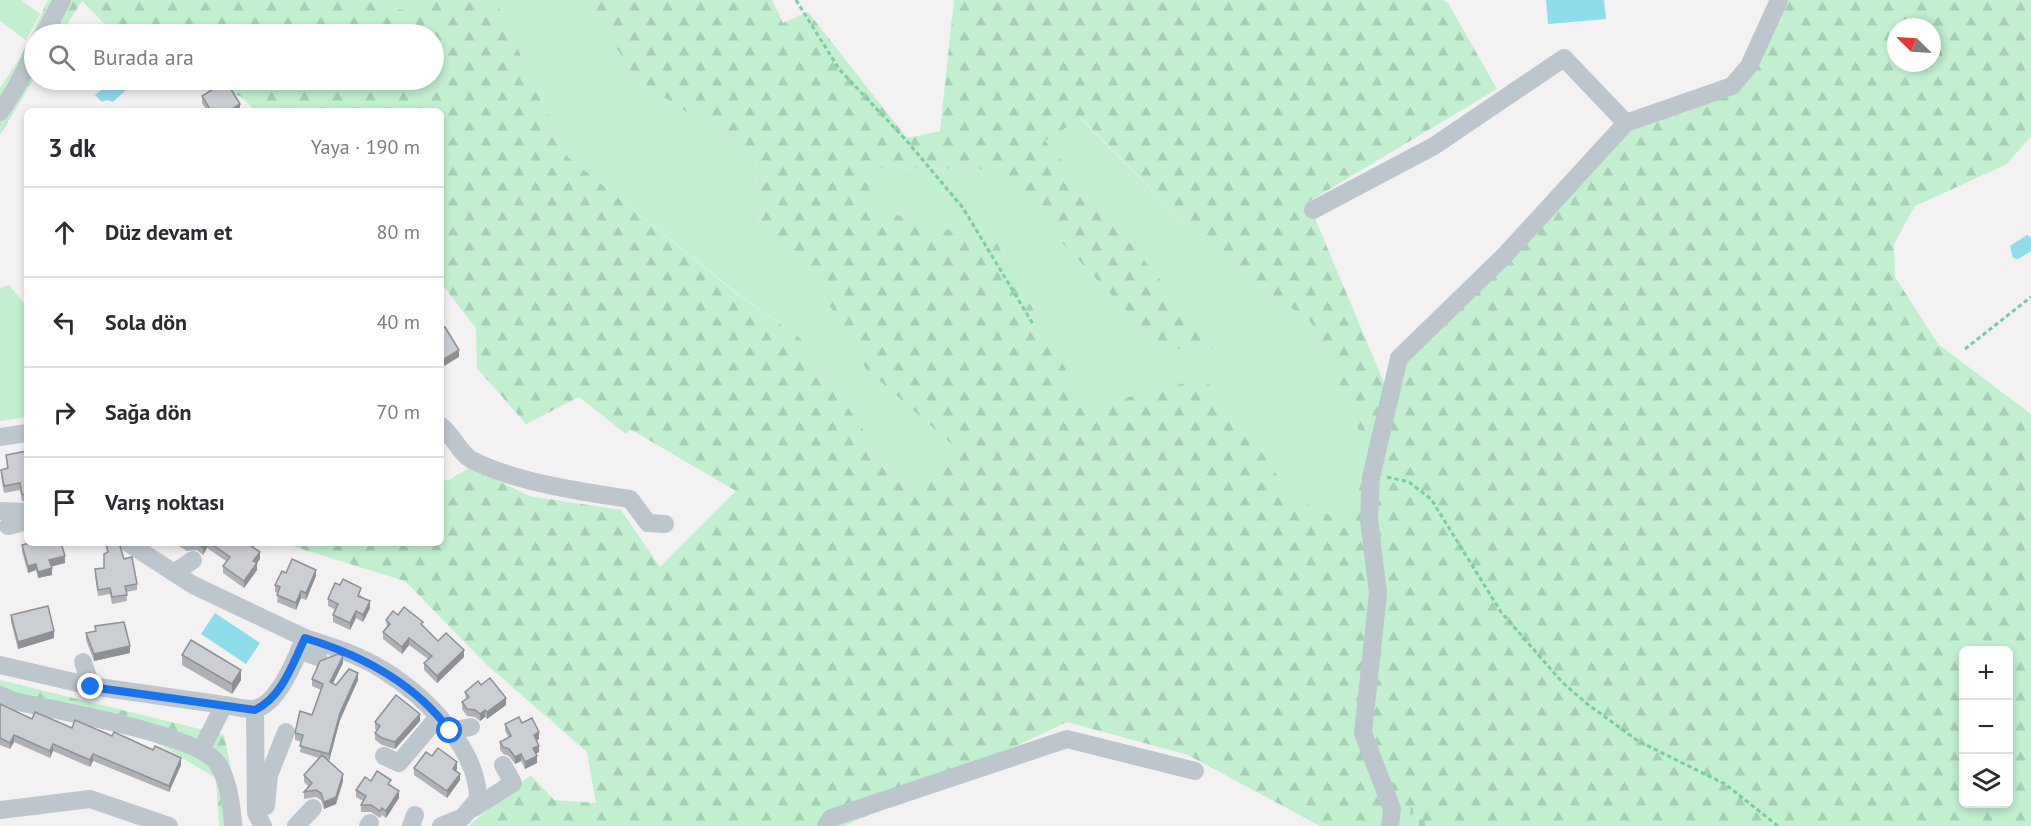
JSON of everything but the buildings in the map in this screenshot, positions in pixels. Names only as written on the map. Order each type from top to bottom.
[{"type":"street","points":[[49,24],[62,0]]},
{"type":"street","points":[[1390,826],[1392,808],[1363,733],[1378,593],[1369,520],[1371,477],[1399,358],[1504,256],[1626,123],[1732,86],[1749,66],[1779,0]]},
{"type":"street","points":[[1313,210],[1434,146],[1564,58],[1626,123]]},
{"type":"street","points":[[0,112],[24,72]]},
{"type":"street","points":[[444,428],[451,433],[470,459],[533,481],[630,499],[648,523],[664,524]]},
{"type":"street","points":[[0,437],[24,433]]},
{"type":"street","points":[[4,518],[24,513]]},
{"type":"street","points":[[4,518],[24,521]]},
{"type":"street","points":[[131,548],[174,573],[228,593],[278,619],[318,657]]},
{"type":"street","points":[[174,573],[193,560]]},
{"type":"street","points":[[302,644],[339,641],[374,666],[419,689],[437,718],[468,754],[478,783],[478,799],[474,808]]},
{"type":"street","points":[[7,661],[91,687],[255,710],[268,704],[279,690],[302,644]]},
{"type":"street","points":[[374,666],[392,656]]},
{"type":"street","points":[[83,662],[91,687]]},
{"type":"street","points":[[0,695],[14,701],[170,738],[201,750],[218,764],[232,807],[233,826]]},
{"type":"street","points":[[201,750],[224,705]]},
{"type":"street","points":[[255,710],[256,813],[264,826]]},
{"type":"street","points":[[384,756],[399,763],[437,718]]},
{"type":"street","points":[[450,731],[471,727]]},
{"type":"street","points":[[264,826],[269,775],[286,732]]},
{"type":"street","points":[[826,826],[831,818],[1067,739],[1195,771]]},
{"type":"street","points":[[441,826],[463,817],[513,783],[503,765]]},
{"type":"street","points":[[0,810],[90,799],[169,826]]},
{"type":"street","points":[[296,826],[313,808]]},
{"type":"path","points":[[796,0],[839,69],[906,141],[963,208],[1034,324]]},
{"type":"path","points":[[1965,349],[2031,297]]},
{"type":"path","points":[[1371,477],[1402,479],[1425,492],[1507,619],[1540,659],[1586,703],[1647,746],[1725,784],[1778,826]]},
{"type":"green space","points":[[0,0],[21,0],[40,14],[35,24],[24,24],[24,39],[0,21]]},
{"type":"green space","points":[[48,0],[368,0],[414,13],[437,0],[495,0],[568,157],[737,294],[800,338],[909,496],[954,446],[866,369],[807,266],[759,226],[755,156],[637,80],[586,0],[772,0],[783,23],[808,12],[907,138],[940,131],[954,0],[1443,0],[1448,3],[1497,89],[1308,202],[1385,385],[1597,144],[1754,71],[1781,0],[2031,0],[2031,136],[2007,164],[1915,206],[1894,244],[1895,277],[1938,344],[2031,414],[2031,826],[1429,826],[1411,806],[1409,826],[1320,826],[1188,755],[1067,722],[845,826],[468,826],[531,775],[554,800],[596,803],[587,752],[487,665],[405,581],[292,546],[444,546],[444,480],[449,480],[471,467],[529,496],[621,510],[660,567],[736,491],[630,429],[626,434],[579,397],[526,424],[477,368],[476,328],[444,287],[444,108],[253,108],[241,97],[224,90],[444,90],[444,24],[104,24],[82,1],[67,24],[36,24]],"holes":[[[1081,118],[1218,257],[1310,321],[1372,460],[1344,522],[1291,497],[1244,424],[1203,378],[1087,408],[997,243],[878,210],[860,168],[993,169],[1163,350],[1217,348],[1045,141]]]},
{"type":"green space","points":[[368,0],[437,0],[414,13]]},
{"type":"green space","points":[[495,0],[586,0],[637,80],[755,156],[759,226],[807,265],[866,369],[954,446],[909,496],[800,338],[738,294],[568,157]]},
{"type":"green space","points":[[24,50],[24,90],[27,90],[0,135],[0,88]]},
{"type":"green space","points":[[1080,118],[1218,257],[1310,321],[1372,460],[1344,523],[1291,497],[1244,424],[1203,378],[1087,409],[997,243],[877,210],[860,168],[993,169],[1163,350],[1216,348],[1045,141]]},
{"type":"green space","points":[[9,285],[24,303],[24,417],[0,421],[0,288]]},
{"type":"green space","points":[[0,680],[224,735],[243,826],[219,826],[216,778],[152,740],[0,704]]},
{"type":"green space","points":[[1411,805],[1429,826],[1409,826]]},
{"type":"water","points":[[1546,0],[1604,0],[1606,19],[1548,24]]},
{"type":"water","points":[[101,90],[126,90],[113,102],[107,100],[102,102],[95,95]]},
{"type":"water","points":[[2027,235],[2031,237],[2031,251],[2018,259],[2013,258],[2010,246]]},
{"type":"water","points":[[215,613],[260,643],[246,664],[201,634]]},
{"type":"route","points":[[91,687],[136,691],[255,710],[268,704],[279,690],[305,638],[338,648],[382,669],[412,692],[450,731]]}]
